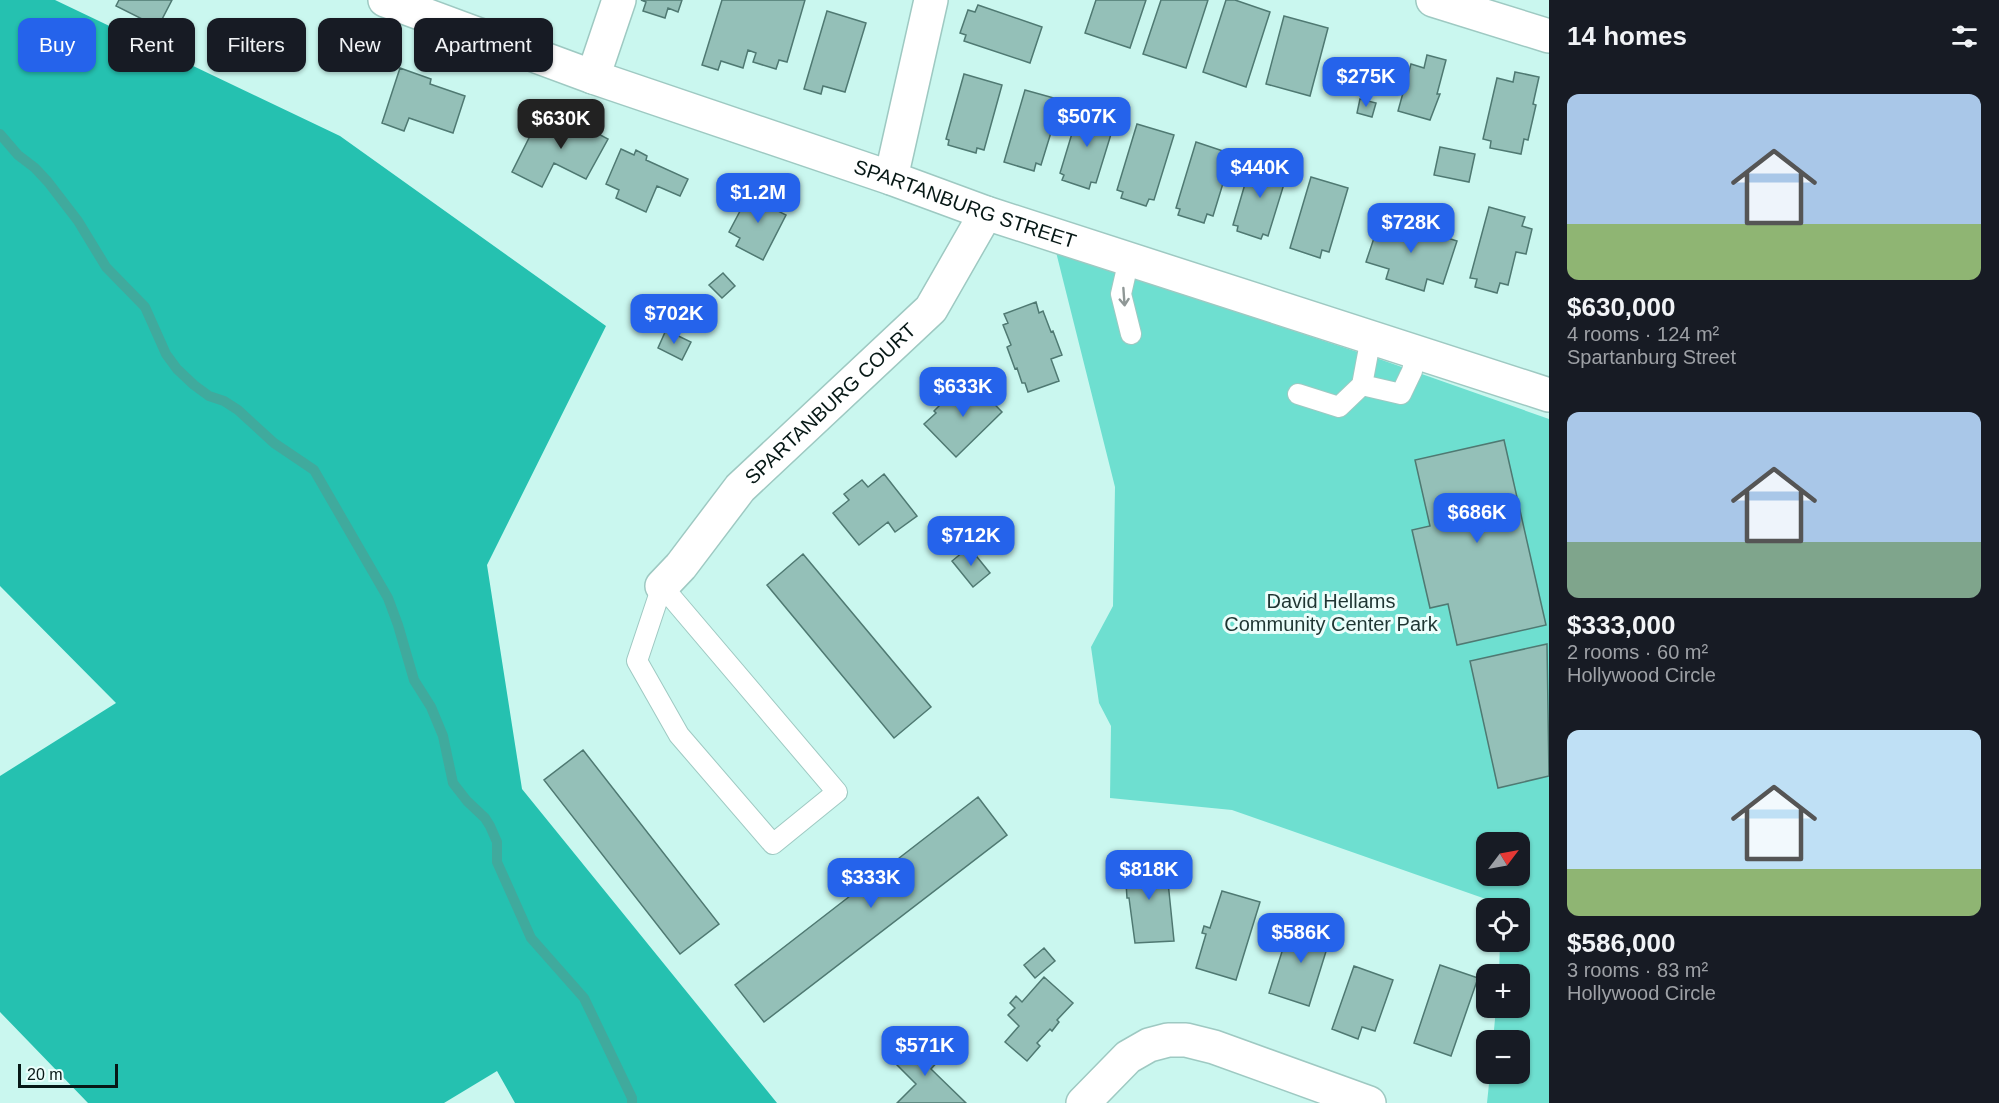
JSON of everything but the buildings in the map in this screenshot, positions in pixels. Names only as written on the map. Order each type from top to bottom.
[{"type":"street","points":[[593,77],[619,0]]},
{"type":"street","points":[[891,178],[931,0]]},
{"type":"street","points":[[1433,0],[1549,36]]},
{"type":"street","name":"SPARTANBURG STREET","points":[[390,1],[593,77],[891,178],[986,213],[1549,394]]},
{"type":"street","name":"SPARTANBURG COURT","points":[[662,586],[681,566],[740,488],[931,309],[986,213]]},
{"type":"street","points":[[1083,1103],[1128,1057],[1149,1045],[1168,1040],[1186,1040],[1214,1047],[1370,1103]]},
{"type":"lane","points":[[1129,259],[1121,294],[1131,334]]},
{"type":"lane","points":[[1298,394],[1339,407],[1362,385],[1371,337]]},
{"type":"lane","points":[[1362,385],[1401,394],[1412,370],[1416,352]]},
{"type":"lane","points":[[662,586],[837,792],[773,844],[679,735],[638,661],[662,586]]},
{"type":"green space","points":[[0,0],[55,0],[93,18],[18,18],[18,72],[96,72],[96,20],[108,25],[108,72],[195,72],[195,67],[340,136],[606,326],[487,565],[522,789],[777,1103],[515,1103],[497,1071],[444,1103],[88,1103],[0,1012],[0,776],[116,703],[0,586]]},
{"type":"green space","name":"David Hellams Community Center Park","points":[[1056,252],[1382,360],[1549,419],[1549,1103],[1487,1103],[1489,1084],[1530,1084],[1530,1030],[1494,1030],[1495,1018],[1530,1018],[1530,964],[1499,964],[1500,952],[1530,952],[1530,898],[1483,898],[1232,810],[1110,798],[1111,726],[1099,703],[1091,647],[1113,606],[1115,487]]},
{"type":"waterway","points":[[0,134],[18,155],[48,182],[78,221],[106,267],[145,307],[166,354],[177,369],[209,396],[224,401],[238,410],[274,443],[314,470],[388,598],[414,680],[431,707],[443,736],[453,783],[490,826],[497,842],[497,862],[531,938],[584,998],[632,1098],[632,1103]]}]
